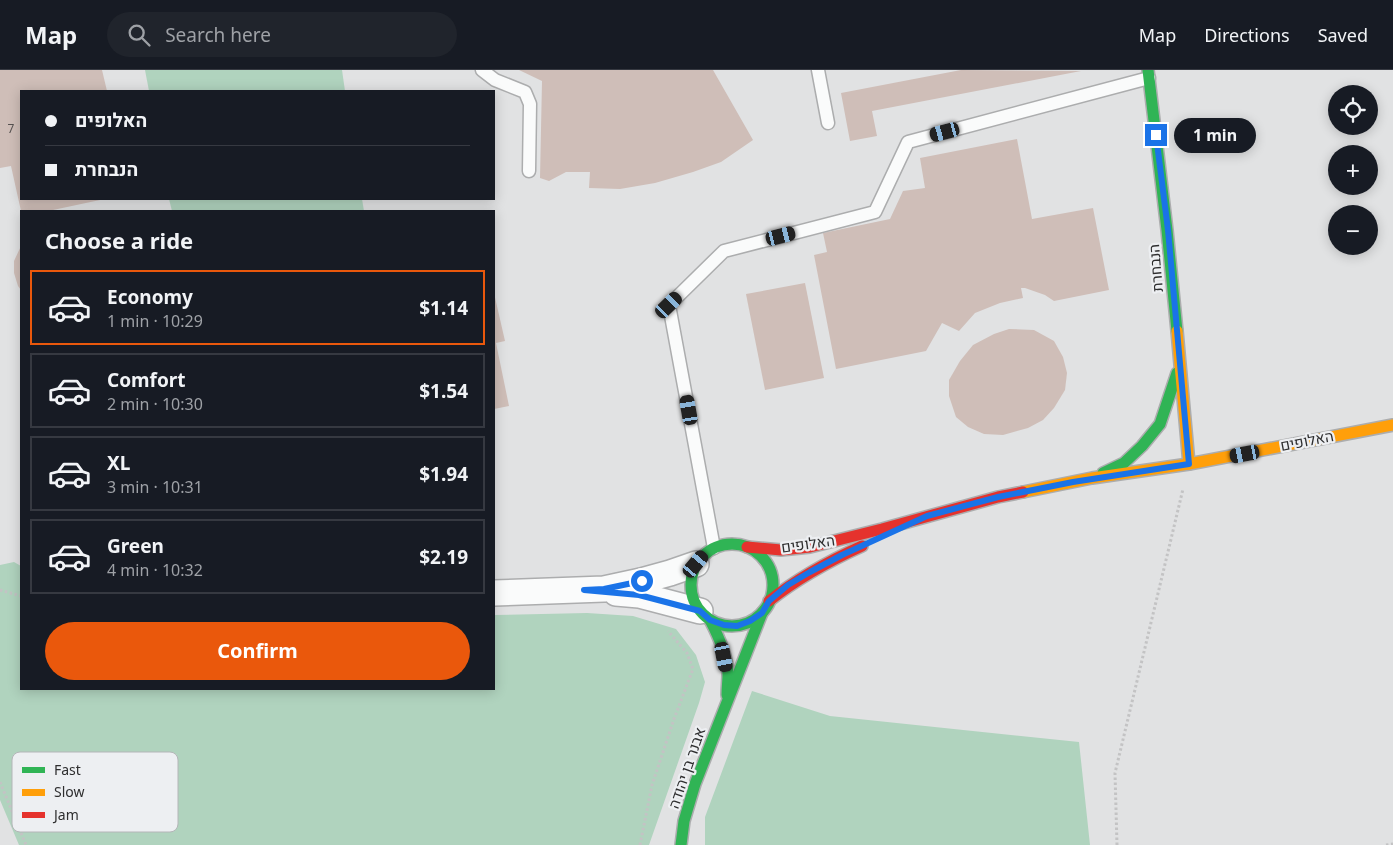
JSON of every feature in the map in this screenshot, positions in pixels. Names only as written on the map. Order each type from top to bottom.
[{"type":"street","name":"הנבחרת","points":[[1149,74],[1168,230],[1189,464]]},
{"type":"street","points":[[1092,478],[1124,463],[1142,446],[1160,424],[1180,365]]},
{"type":"street","name":"האלופים","points":[[747,546],[781,550],[810,547],[998,497],[1092,478],[1189,464],[1393,424]]},
{"type":"street","name":"האלופים","points":[[769,601],[788,585],[810,572],[842,555],[927,516]]},
{"type":"street","points":[[495,593],[604,589],[642,581],[670,573],[725,544],[747,546],[758,553],[772,575],[769,601],[762,613],[750,621],[737,626],[724,625],[705,615],[639,595],[584,590]]},
{"type":"street","points":[[705,556],[692,575],[691,588],[694,600],[705,615]]},
{"type":"street","name":"אבנר בן יהודה","points":[[681,845],[684,821],[695,784],[762,613]]},
{"type":"street","name":"אבנר בן יהודה","points":[[705,615],[720,640],[728,675],[726,702]]},
{"type":"lane","points":[[482,70],[495,80],[525,92],[530,104],[529,171]]},
{"type":"lane","points":[[818,70],[828,123]]},
{"type":"lane","points":[[705,556],[669,305],[724,251],[875,212],[908,142],[1149,74]]},
{"type":"path","points":[[1117,845],[1115,773],[1189,464]]},
{"type":"path","points":[[0,590],[20,596]]},
{"type":"path","points":[[640,845],[652,785],[693,669],[687,653],[668,631]]},
{"type":"path","points":[[0,782],[12,811]]},
{"type":"path","points":[[21,832],[26,845]]},
{"type":"path","points":[[1386,845],[1393,844]]},
{"type":"green space","points":[[145,70],[342,70],[345,90],[149,90]]},
{"type":"green space","points":[[169,200],[362,200],[364,210],[172,210]]},
{"type":"green space","points":[[14,562],[20,565],[20,690],[495,690],[495,615],[587,613],[633,616],[676,629],[696,655],[705,682],[649,845],[19,845],[14,832],[178,832],[178,752],[12,752],[12,828],[0,800],[0,565]]},
{"type":"green space","points":[[752,691],[830,716],[1079,742],[1090,845],[705,845],[705,817]]},
{"type":"building","points":[[0,70],[102,70],[107,90],[20,90],[20,200],[100,200],[53,210],[21,210],[11,166],[0,168]]},
{"type":"building","points":[[519,70],[713,70],[753,140],[721,162],[655,183],[620,189],[589,188],[590,172],[566,172],[549,181],[540,178],[542,81]]},
{"type":"building","points":[[961,70],[1081,71],[872,111],[877,136],[850,141],[841,93]]},
{"type":"building","points":[[1017,139],[1032,219],[1093,208],[1109,290],[1054,301],[1045,295],[1021,288],[1023,298],[1000,303],[975,313],[959,331],[942,323],[926,351],[836,369],[814,255],[827,252],[823,233],[890,219],[903,191],[925,188],[920,158]]},
{"type":"building","points":[[20,248],[20,289],[14,273],[14,261]]},
{"type":"building","points":[[805,283],[824,378],[765,390],[746,294]]},
{"type":"building","points":[[495,297],[505,341],[496,343],[509,406],[495,409]]},
{"type":"building","points":[[1009,329],[1034,330],[1054,341],[1063,357],[1067,373],[1065,390],[1054,408],[1043,420],[1028,428],[1003,435],[984,434],[968,427],[956,417],[949,396],[949,380],[960,361],[973,345],[994,334]]},
{"type":"traffic: fast","points":[[1148,70],[1177,331]]},
{"type":"traffic: fast","points":[[1103,473],[1124,463],[1142,446],[1160,424],[1177,373]]},
{"type":"traffic: fast","points":[[732,544],[748,547],[761,556],[770,569],[773,585],[770,601],[761,614],[748,623],[732,626],[716,623],[703,614],[694,601],[691,585],[694,569],[703,556],[716,547],[732,544]]},
{"type":"traffic: fast","points":[[681,845],[684,821],[695,784],[762,613]]},
{"type":"traffic: fast","points":[[710,620],[726,660],[728,674],[727,695]]},
{"type":"traffic: slow","points":[[1177,331],[1189,464]]},
{"type":"traffic: slow","points":[[1023,492],[1092,478],[1189,464],[1393,425]]},
{"type":"traffic: jam","points":[[747,547],[781,550],[810,547],[1023,492]]},
{"type":"traffic: jam","points":[[769,601],[814,570],[862,546]]},
{"type":"route","points":[[642,581],[604,589],[584,590],[639,595],[700,611],[710,620],[724,625],[737,626],[750,621],[762,613],[769,601],[788,585],[810,572],[842,555],[927,516],[998,497],[1092,478],[1189,464],[1168,230],[1156,135]]}]
